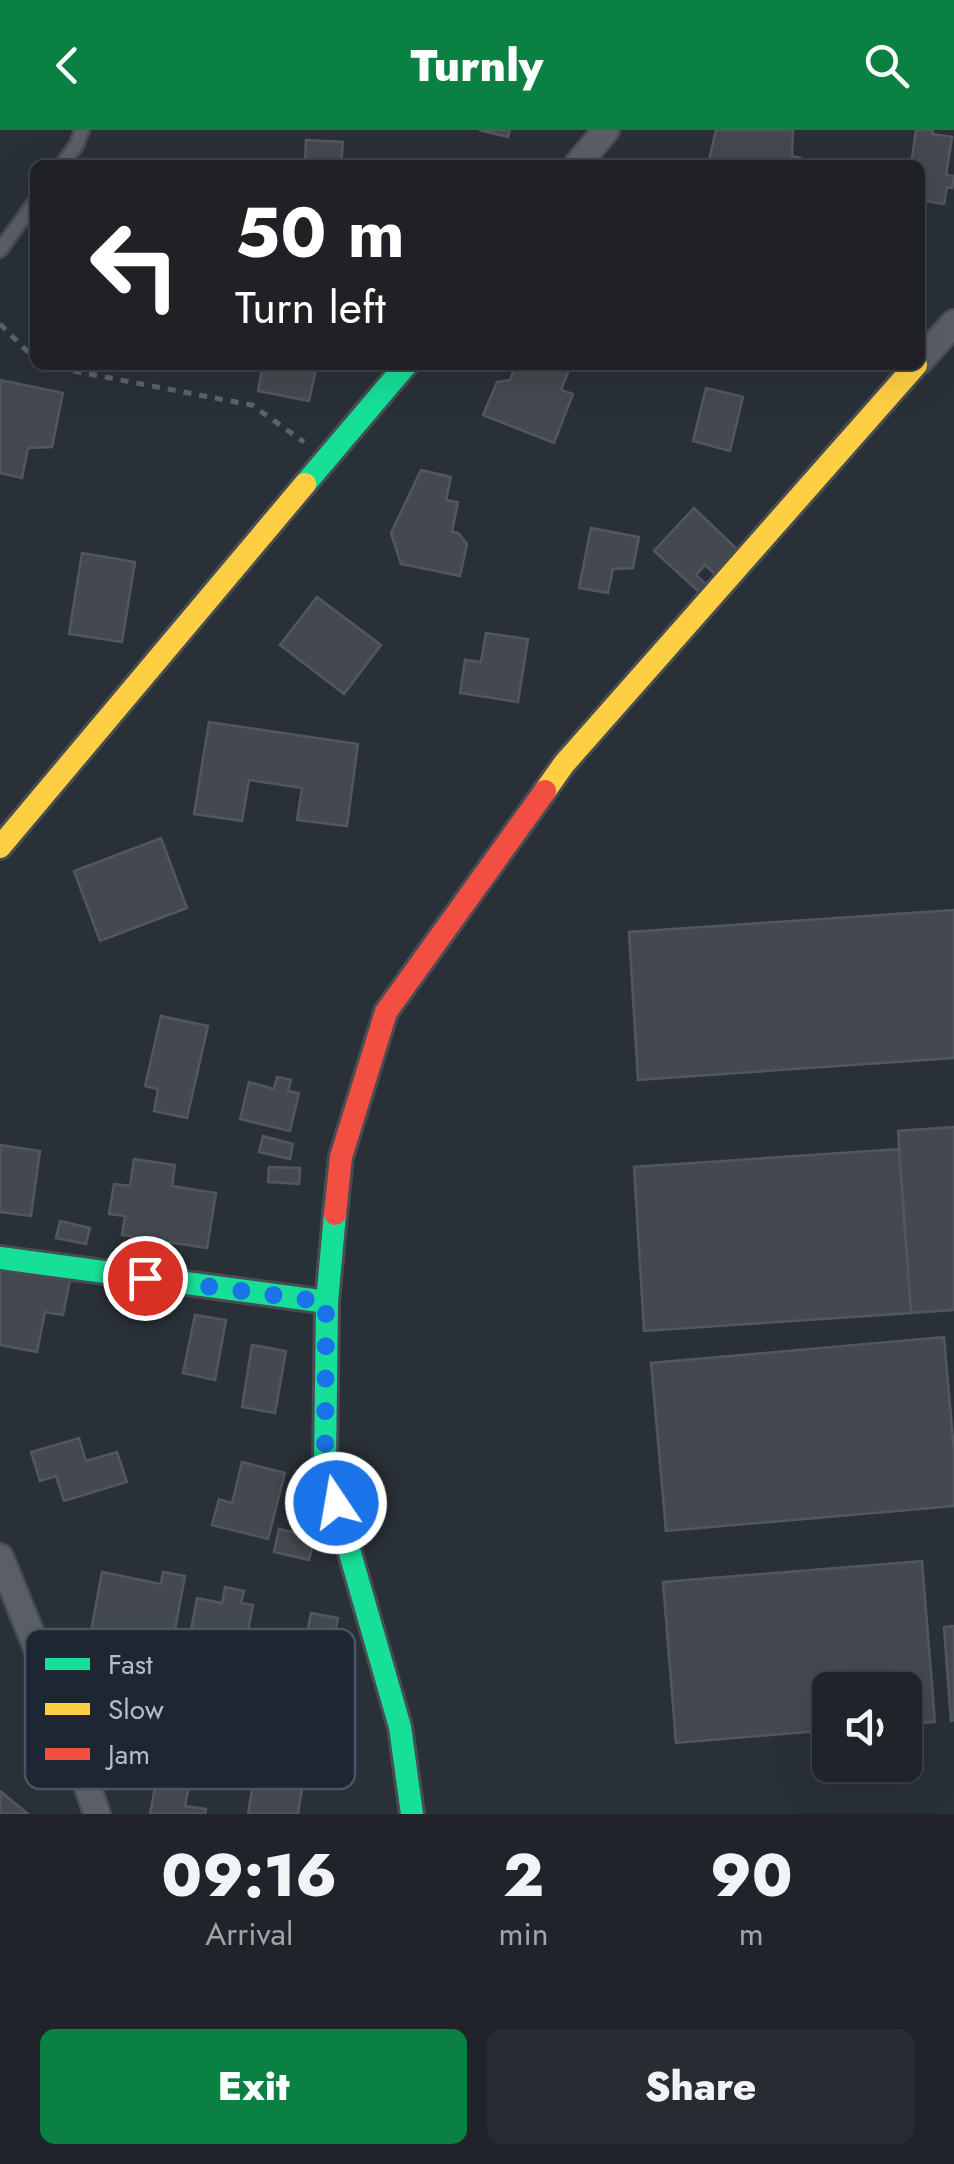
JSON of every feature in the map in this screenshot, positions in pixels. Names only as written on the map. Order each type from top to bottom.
[{"type":"street","points":[[580,160],[606,130]]},
{"type":"street","points":[[925,355],[954,323]]},
{"type":"street","points":[[0,847],[402,370]]},
{"type":"street","points":[[412,1814],[400,1727],[325,1466],[326,1302],[342,1157],[386,1012],[564,764],[912,370]]},
{"type":"street","points":[[0,1258],[326,1302]]},
{"type":"street","points":[[2,1567],[28,1629]]},
{"type":"street","points":[[88,1789],[97,1814]]},
{"type":"lane","points":[[66,160],[82,130]]},
{"type":"lane","points":[[0,250],[30,209]]},
{"type":"path","points":[[0,324],[30,353]]},
{"type":"path","points":[[68,370],[252,405],[326,458]]},
{"type":"building","points":[[479,130],[510,130],[508,137]]},
{"type":"building","points":[[716,130],[793,130],[792,156],[802,160],[709,160]]},
{"type":"building","points":[[916,130],[933,130],[932,134],[952,137],[946,175],[954,179],[952,188],[947,187],[944,204],[925,201],[925,160],[912,160]]},
{"type":"building","points":[[306,140],[343,142],[341,160],[305,160]]},
{"type":"building","points":[[262,370],[316,370],[309,401],[258,391]]},
{"type":"building","points":[[514,370],[569,370],[561,390],[573,394],[554,443],[483,415],[497,382],[510,380]]},
{"type":"building","points":[[0,380],[63,393],[52,447],[28,448],[22,478],[0,473]]},
{"type":"building","points":[[706,388],[743,397],[730,451],[693,441]]},
{"type":"building","points":[[421,470],[451,477],[446,500],[458,502],[452,532],[467,544],[460,576],[401,564],[391,533]]},
{"type":"building","points":[[694,508],[738,550],[716,575],[705,565],[696,575],[706,584],[699,592],[654,551]]},
{"type":"building","points":[[591,528],[639,537],[633,568],[613,569],[608,593],[579,588]]},
{"type":"building","points":[[82,553],[135,562],[122,642],[69,634]]},
{"type":"building","points":[[317,597],[381,645],[344,694],[280,645]]},
{"type":"building","points":[[486,633],[528,639],[518,702],[460,693],[465,660],[481,662]]},
{"type":"building","points":[[209,722],[358,744],[347,826],[297,820],[302,788],[249,780],[242,821],[194,814]]},
{"type":"building","points":[[161,838],[187,908],[100,941],[74,871]]},
{"type":"building","points":[[954,910],[954,1058],[638,1080],[629,932]]},
{"type":"building","points":[[161,1016],[208,1026],[187,1118],[154,1111],[158,1089],[145,1086]]},
{"type":"building","points":[[277,1077],[291,1080],[288,1091],[299,1093],[290,1131],[240,1119],[249,1082],[274,1089]]},
{"type":"building","points":[[954,1127],[954,1310],[911,1313],[898,1131]]},
{"type":"building","points":[[263,1136],[293,1144],[290,1159],[259,1152]]},
{"type":"building","points":[[0,1145],[40,1151],[31,1216],[0,1212]]},
{"type":"building","points":[[899,1149],[911,1313],[644,1331],[634,1167]]},
{"type":"building","points":[[134,1159],[175,1165],[172,1186],[216,1193],[207,1248],[122,1235],[125,1216],[109,1214],[114,1184],[130,1186]]},
{"type":"building","points":[[269,1167],[300,1168],[299,1184],[268,1182]]},
{"type":"building","points":[[60,1221],[90,1228],[86,1244],[56,1238]]},
{"type":"building","points":[[0,1262],[71,1276],[63,1315],[45,1312],[37,1352],[0,1345]]},
{"type":"building","points":[[195,1315],[226,1320],[215,1380],[183,1373]]},
{"type":"building","points":[[944,1337],[954,1451],[954,1506],[666,1531],[651,1363]]},
{"type":"building","points":[[252,1345],[286,1351],[275,1413],[242,1407]]},
{"type":"building","points":[[79,1438],[86,1461],[117,1452],[127,1482],[64,1501],[56,1476],[40,1481],[31,1452]]},
{"type":"building","points":[[242,1462],[285,1473],[268,1539],[212,1525],[219,1499],[232,1503]]},
{"type":"building","points":[[279,1529],[315,1537],[309,1560],[274,1552]]},
{"type":"building","points":[[922,1561],[935,1722],[922,1723],[922,1672],[812,1672],[812,1732],[676,1743],[663,1582]]},
{"type":"building","points":[[102,1572],[161,1584],[163,1572],[185,1576],[175,1629],[91,1629]]},
{"type":"building","points":[[225,1587],[244,1591],[241,1603],[253,1605],[248,1629],[191,1629],[197,1598],[222,1603]]},
{"type":"building","points":[[311,1613],[338,1618],[336,1629],[308,1629]]},
{"type":"building","points":[[954,1626],[954,1720],[951,1721],[944,1627]]},
{"type":"building","points":[[155,1789],[189,1789],[185,1806],[206,1809],[205,1814],[150,1814]]},
{"type":"building","points":[[252,1789],[302,1789],[298,1814],[248,1814]]},
{"type":"building","points":[[0,1791],[28,1814],[0,1814]]},
{"type":"traffic: fast","points":[[305,484],[402,370]]},
{"type":"traffic: fast","points":[[335,1214],[327,1302],[325,1466],[400,1727],[412,1814]]},
{"type":"traffic: fast","points":[[0,1258],[327,1302]]},
{"type":"traffic: slow","points":[[545,791],[564,764],[912,370]]},
{"type":"traffic: slow","points":[[0,847],[305,484]]},
{"type":"traffic: jam","points":[[335,1214],[341,1157],[386,1012],[545,791]]},
{"type":"route","points":[[145,1278],[326,1302],[325,1466],[336,1503]]}]
